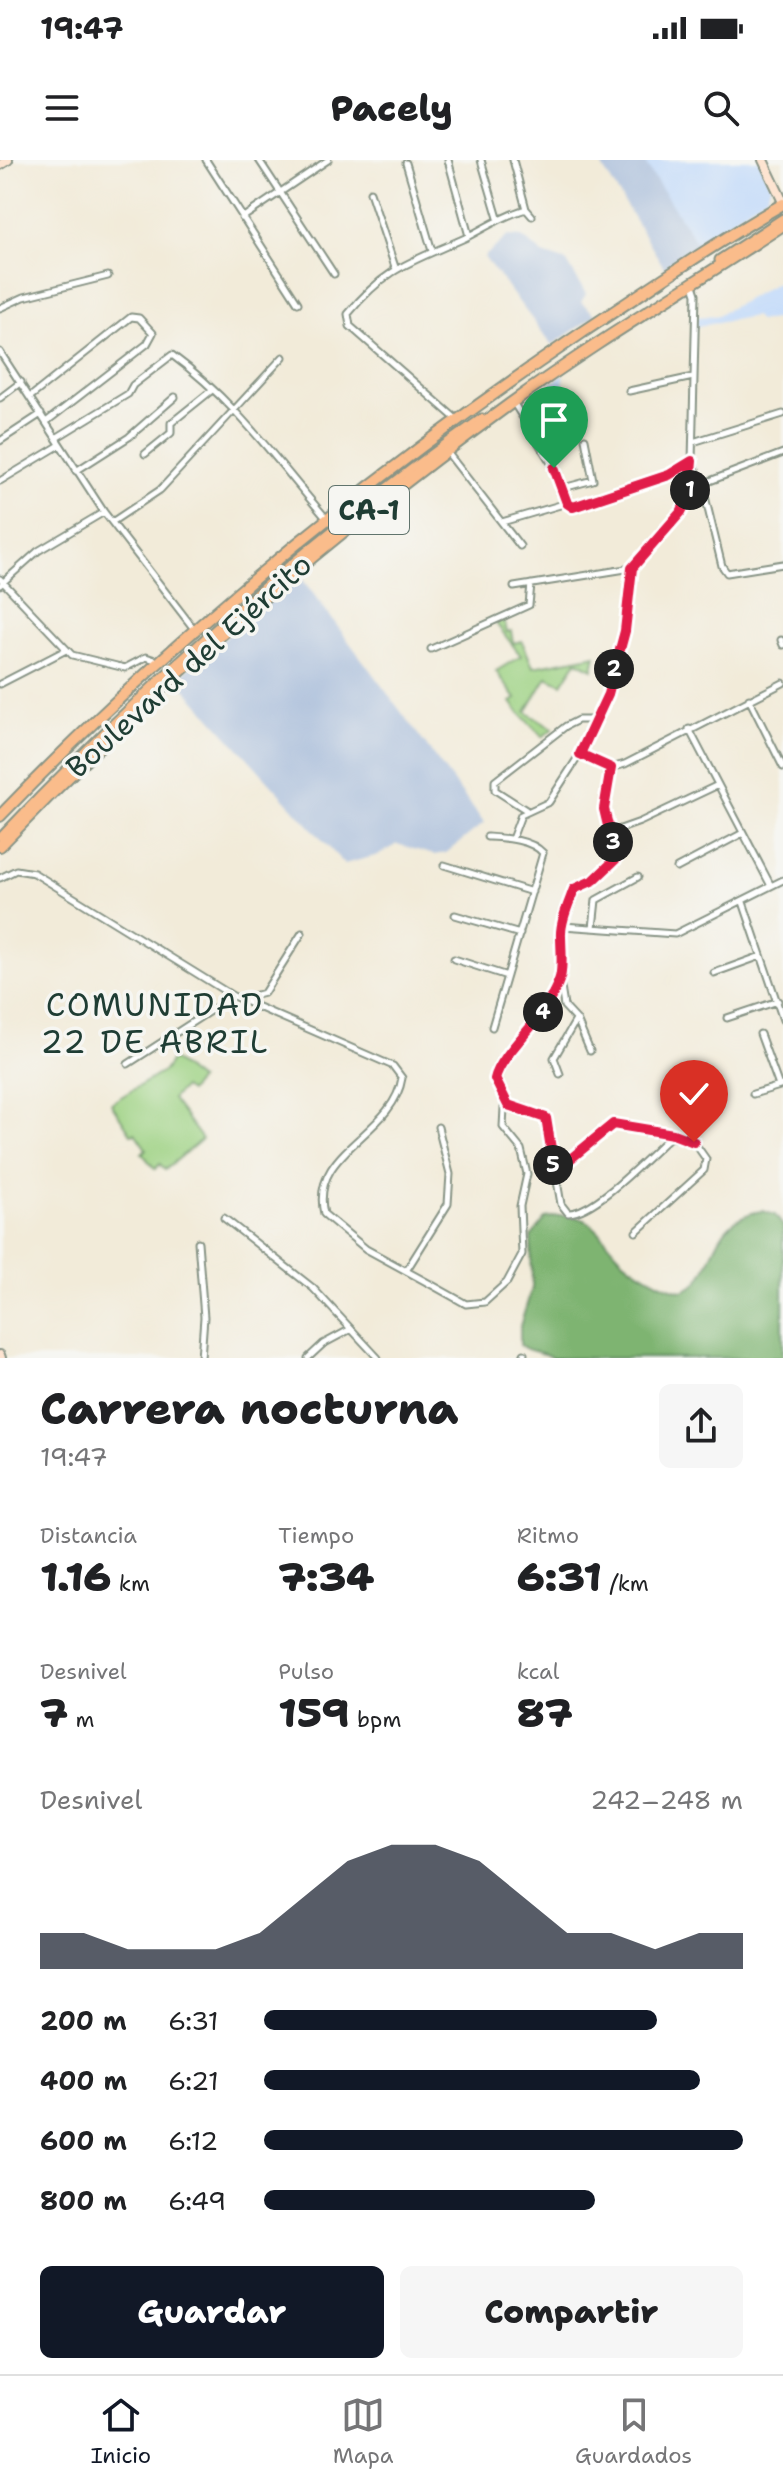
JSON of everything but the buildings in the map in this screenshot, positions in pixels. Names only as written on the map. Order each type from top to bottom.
[{"type":"highway","name":"Boulevard del Ejército","points":[[1,819],[158,662],[326,518],[455,418],[783,203]]},
{"type":"highway","name":"Boulevard del Ejército","points":[[0,846],[88,755],[225,628],[333,538],[513,402],[783,225]]},
{"type":"main road","points":[[12,827],[3,827],[1,819],[165,660],[314,532],[496,394],[761,216]]},
{"type":"main road","points":[[0,839],[164,677],[338,528],[501,406],[783,219]]},
{"type":"street","points":[[0,165],[8,160]]},
{"type":"street","points":[[206,160],[298,303]]},
{"type":"street","points":[[259,160],[334,274]]},
{"type":"street","points":[[242,218],[328,160]]},
{"type":"street","points":[[448,160],[469,236]]},
{"type":"street","points":[[481,160],[498,218]]},
{"type":"street","points":[[513,160],[526,209],[532,216]]},
{"type":"street","points":[[763,160],[783,203]]},
{"type":"street","points":[[406,163],[432,251]]},
{"type":"street","points":[[370,192],[395,267]]},
{"type":"street","points":[[455,418],[347,321],[362,296],[395,267],[469,236],[498,218],[526,209]]},
{"type":"street","points":[[0,308],[24,297],[108,276]]},
{"type":"street","points":[[512,839],[526,810],[549,802],[580,754],[608,694],[625,631],[632,568],[681,512],[689,496],[696,294],[692,284]]},
{"type":"street","points":[[30,397],[131,317],[139,318],[153,333],[147,344],[46,422]]},
{"type":"street","points":[[0,352],[104,512],[147,573],[194,629]]},
{"type":"street","points":[[56,438],[128,394],[133,385],[170,355],[236,410],[288,468],[326,518]]},
{"type":"street","points":[[112,522],[160,490],[283,357]]},
{"type":"street","points":[[629,391],[693,377]]},
{"type":"street","points":[[0,398],[21,382]]},
{"type":"street","points":[[145,454],[167,438],[171,423],[212,390]]},
{"type":"street","points":[[76,471],[129,437],[175,397]]},
{"type":"street","points":[[513,402],[563,488],[567,503],[573,507],[587,506],[692,464]]},
{"type":"street","points":[[0,441],[41,414]]},
{"type":"street","points":[[693,442],[783,414]]},
{"type":"street","points":[[563,488],[593,480],[585,439]]},
{"type":"street","points":[[0,481],[60,445]]},
{"type":"street","points":[[446,451],[520,546]]},
{"type":"street","points":[[702,484],[783,453]]},
{"type":"street","points":[[692,464],[702,484],[727,573],[783,564]]},
{"type":"street","points":[[502,522],[567,503]]},
{"type":"street","points":[[104,512],[38,551],[1,582],[72,655],[125,668],[146,657],[158,662]]},
{"type":"street","points":[[514,587],[632,568]]},
{"type":"street","points":[[431,649],[529,605],[531,584]]},
{"type":"street","points":[[0,684],[66,650]]},
{"type":"street","points":[[580,754],[611,768],[625,764],[783,683]]},
{"type":"street","points":[[749,699],[783,767]]},
{"type":"street","points":[[526,810],[495,790],[495,781],[566,726],[578,720],[596,720]]},
{"type":"street","points":[[689,729],[771,886]]},
{"type":"street","points":[[611,768],[604,809],[616,859],[594,880],[574,889],[563,926],[564,968],[560,981],[543,1012],[496,1074],[496,1084],[508,1105],[546,1118],[563,1209],[568,1213],[580,1212],[673,1134]]},
{"type":"street","points":[[609,833],[640,822],[718,785]]},
{"type":"street","points":[[677,868],[743,833]]},
{"type":"street","points":[[487,837],[512,839],[539,848],[543,853],[492,1027]]},
{"type":"street","points":[[444,865],[532,892]]},
{"type":"street","points":[[0,878],[16,870],[34,873],[233,996],[309,1027],[399,1072],[400,1089],[389,1110],[328,1171],[323,1208],[328,1220],[340,1230],[466,1304],[476,1305],[496,1294],[516,1270],[522,1254],[520,1206],[527,1174],[521,1149],[503,1127],[504,1108],[508,1105]]},
{"type":"street","points":[[593,928],[596,900],[638,877]]},
{"type":"street","points":[[563,926],[675,934],[783,880]]},
{"type":"street","points":[[743,902],[782,1009],[783,1020]]},
{"type":"street","points":[[455,915],[520,934]]},
{"type":"street","points":[[240,999],[264,993],[302,933]]},
{"type":"street","points":[[714,973],[761,956]]},
{"type":"street","points":[[454,959],[507,976]]},
{"type":"street","points":[[560,981],[564,1006],[577,1020],[590,1051]]},
{"type":"street","points":[[128,1064],[233,996]]},
{"type":"street","points":[[727,1018],[778,1001]]},
{"type":"street","points":[[560,1074],[554,1058],[577,1020]]},
{"type":"street","points":[[753,1094],[781,1086],[760,1034]]},
{"type":"street","points":[[554,1167],[563,1165],[613,1124],[673,1134],[694,1142],[706,1159],[704,1170],[636,1232]]},
{"type":"street","points":[[406,1271],[448,1204],[450,1174],[438,1127]]},
{"type":"street","points":[[224,1218],[302,1279],[378,1358]]},
{"type":"street","points":[[198,1242],[204,1317],[201,1358]]},
{"type":"street","points":[[308,1358],[323,1344],[351,1329]]},
{"type":"shaded area","points":[[598,160],[643,160],[701,250],[667,272]]},
{"type":"shaded area","points":[[641,160],[760,160],[771,185],[767,195],[697,244]]},
{"type":"shaded area","points":[[508,236],[522,237],[543,254],[567,262],[586,294],[581,302],[596,315],[552,345],[484,257]]},
{"type":"shaded area","points":[[783,279],[783,318],[758,321],[754,316],[695,327],[695,317],[716,316]]},
{"type":"shaded area","points":[[563,375],[567,427],[562,434],[543,442],[520,405]]},
{"type":"shaded area","points":[[300,576],[484,823],[446,853],[434,855],[397,844],[379,855],[344,864],[176,679]]},
{"type":"green space","points":[[504,619],[513,643],[522,641],[533,667],[596,655],[593,669],[577,661],[562,684],[547,677],[526,712],[553,729],[542,737],[511,702],[516,699],[496,671],[521,656],[494,621]]},
{"type":"green space","points":[[172,1059],[199,1080],[189,1092],[183,1088],[172,1099],[202,1139],[165,1170],[160,1164],[155,1169],[142,1153],[146,1149],[135,1133],[131,1134],[111,1103],[164,1071]]},
{"type":"green space","points":[[763,1211],[775,1215],[783,1226],[783,1358],[552,1358],[520,1345],[520,1326],[532,1288],[531,1237],[546,1218],[571,1216],[588,1222],[631,1265],[657,1282],[682,1291],[694,1285],[702,1275],[721,1236],[730,1225],[744,1216]]},
{"type":"district","name":"COMUNIDAD 22 DE ABRIL","points":[[155,1024]]},
{"type":"route","points":[[554,468],[567,503],[579,508],[669,475],[692,461],[693,467],[689,496],[681,512],[632,568],[625,631],[608,694],[580,754],[604,762],[611,768],[604,809],[616,848],[616,859],[611,868],[574,889],[561,937],[562,978],[543,1012],[524,1033],[518,1047],[505,1059],[496,1074],[496,1084],[508,1105],[546,1118],[554,1167],[563,1165],[613,1124],[673,1134],[694,1142]]}]
